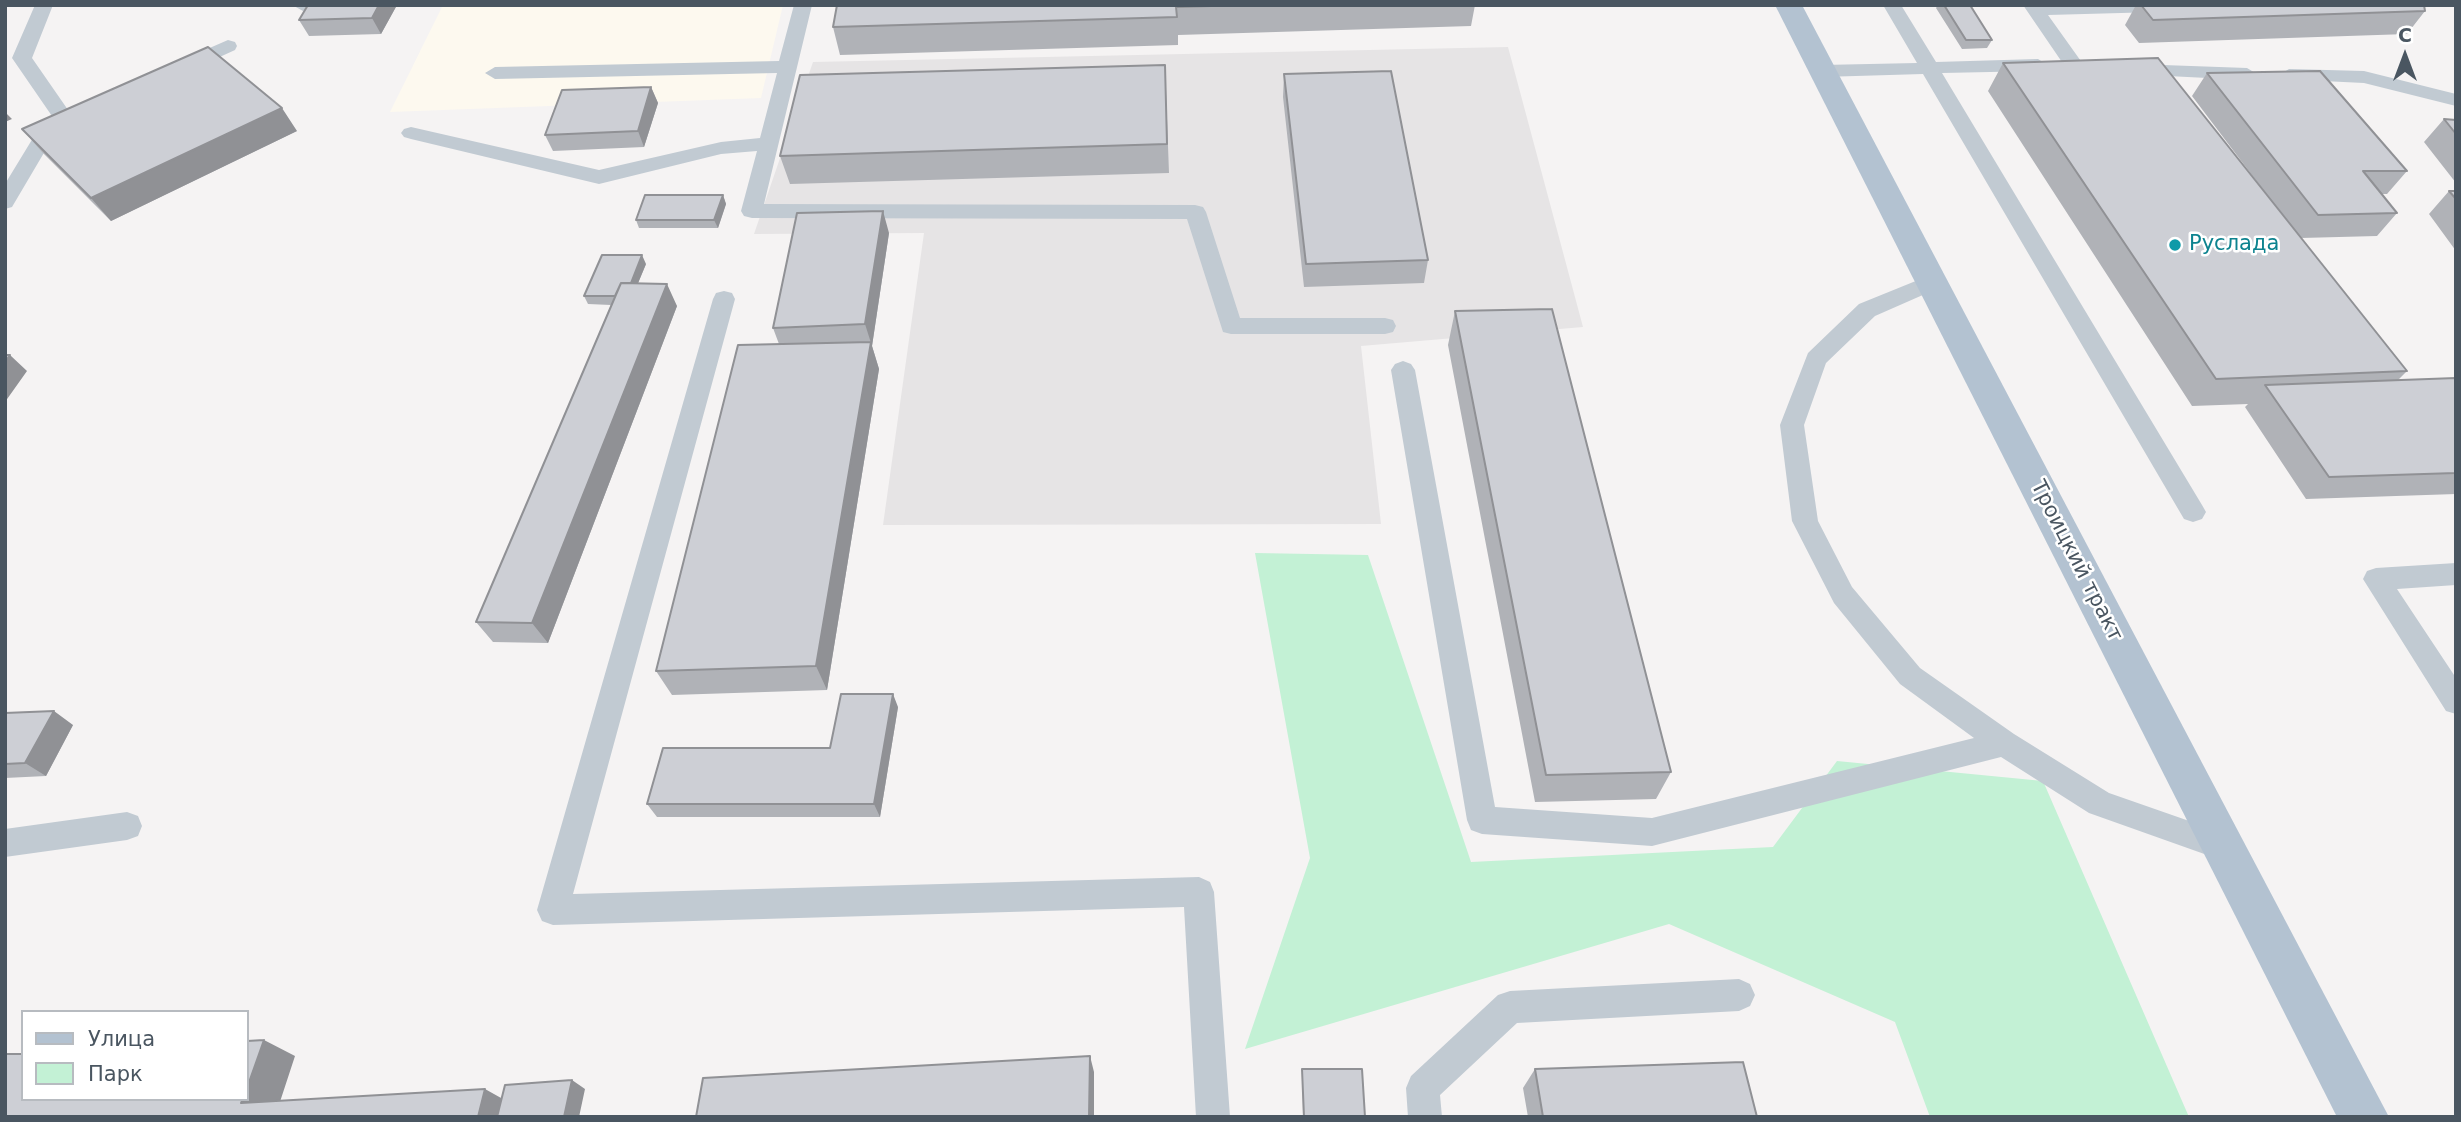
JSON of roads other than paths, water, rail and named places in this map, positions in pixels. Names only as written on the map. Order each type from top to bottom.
[{"type":"main road","name":"Троицкий тракт","points":[[1788,5],[2364,1117]]},
{"type":"lane","points":[[5,202],[40,142],[72,117],[22,58],[44,5]]},
{"type":"lane","points":[[803,5],[752,211],[1195,212],[1231,326],[1385,326]]},
{"type":"lane","points":[[1892,5],[2193,512]]},
{"type":"lane","points":[[2034,8],[2231,5]]},
{"type":"lane","points":[[2034,8],[2074,64]]},
{"type":"lane","points":[[165,74],[228,46]]},
{"type":"lane","points":[[1822,71],[2074,64],[2159,72],[2364,77],[2456,100]]},
{"type":"lane","points":[[495,73],[788,67]]},
{"type":"lane","points":[[2159,72],[2176,94]]},
{"type":"lane","points":[[411,133],[599,177],[721,148],[769,143]]},
{"type":"lane","points":[[1933,282],[1867,310],[1816,359],[1792,425],[1805,521],[1843,595],[1910,677],[2004,743],[2100,803],[2224,846]]},
{"type":"lane","points":[[724,299],[553,910],[1199,892],[1213,1117]]},
{"type":"lane","points":[[1403,370],[1482,820],[1652,832],[2004,743]]},
{"type":"lane","points":[[2456,574],[2376,579],[2456,702]]},
{"type":"lane","points":[[5,843],[127,826]]},
{"type":"lane","points":[[1425,1117],[1423,1088],[1510,1007],[1739,995]]},
{"type":"place","name":"Руслада","points":[[2175,245]]}]
